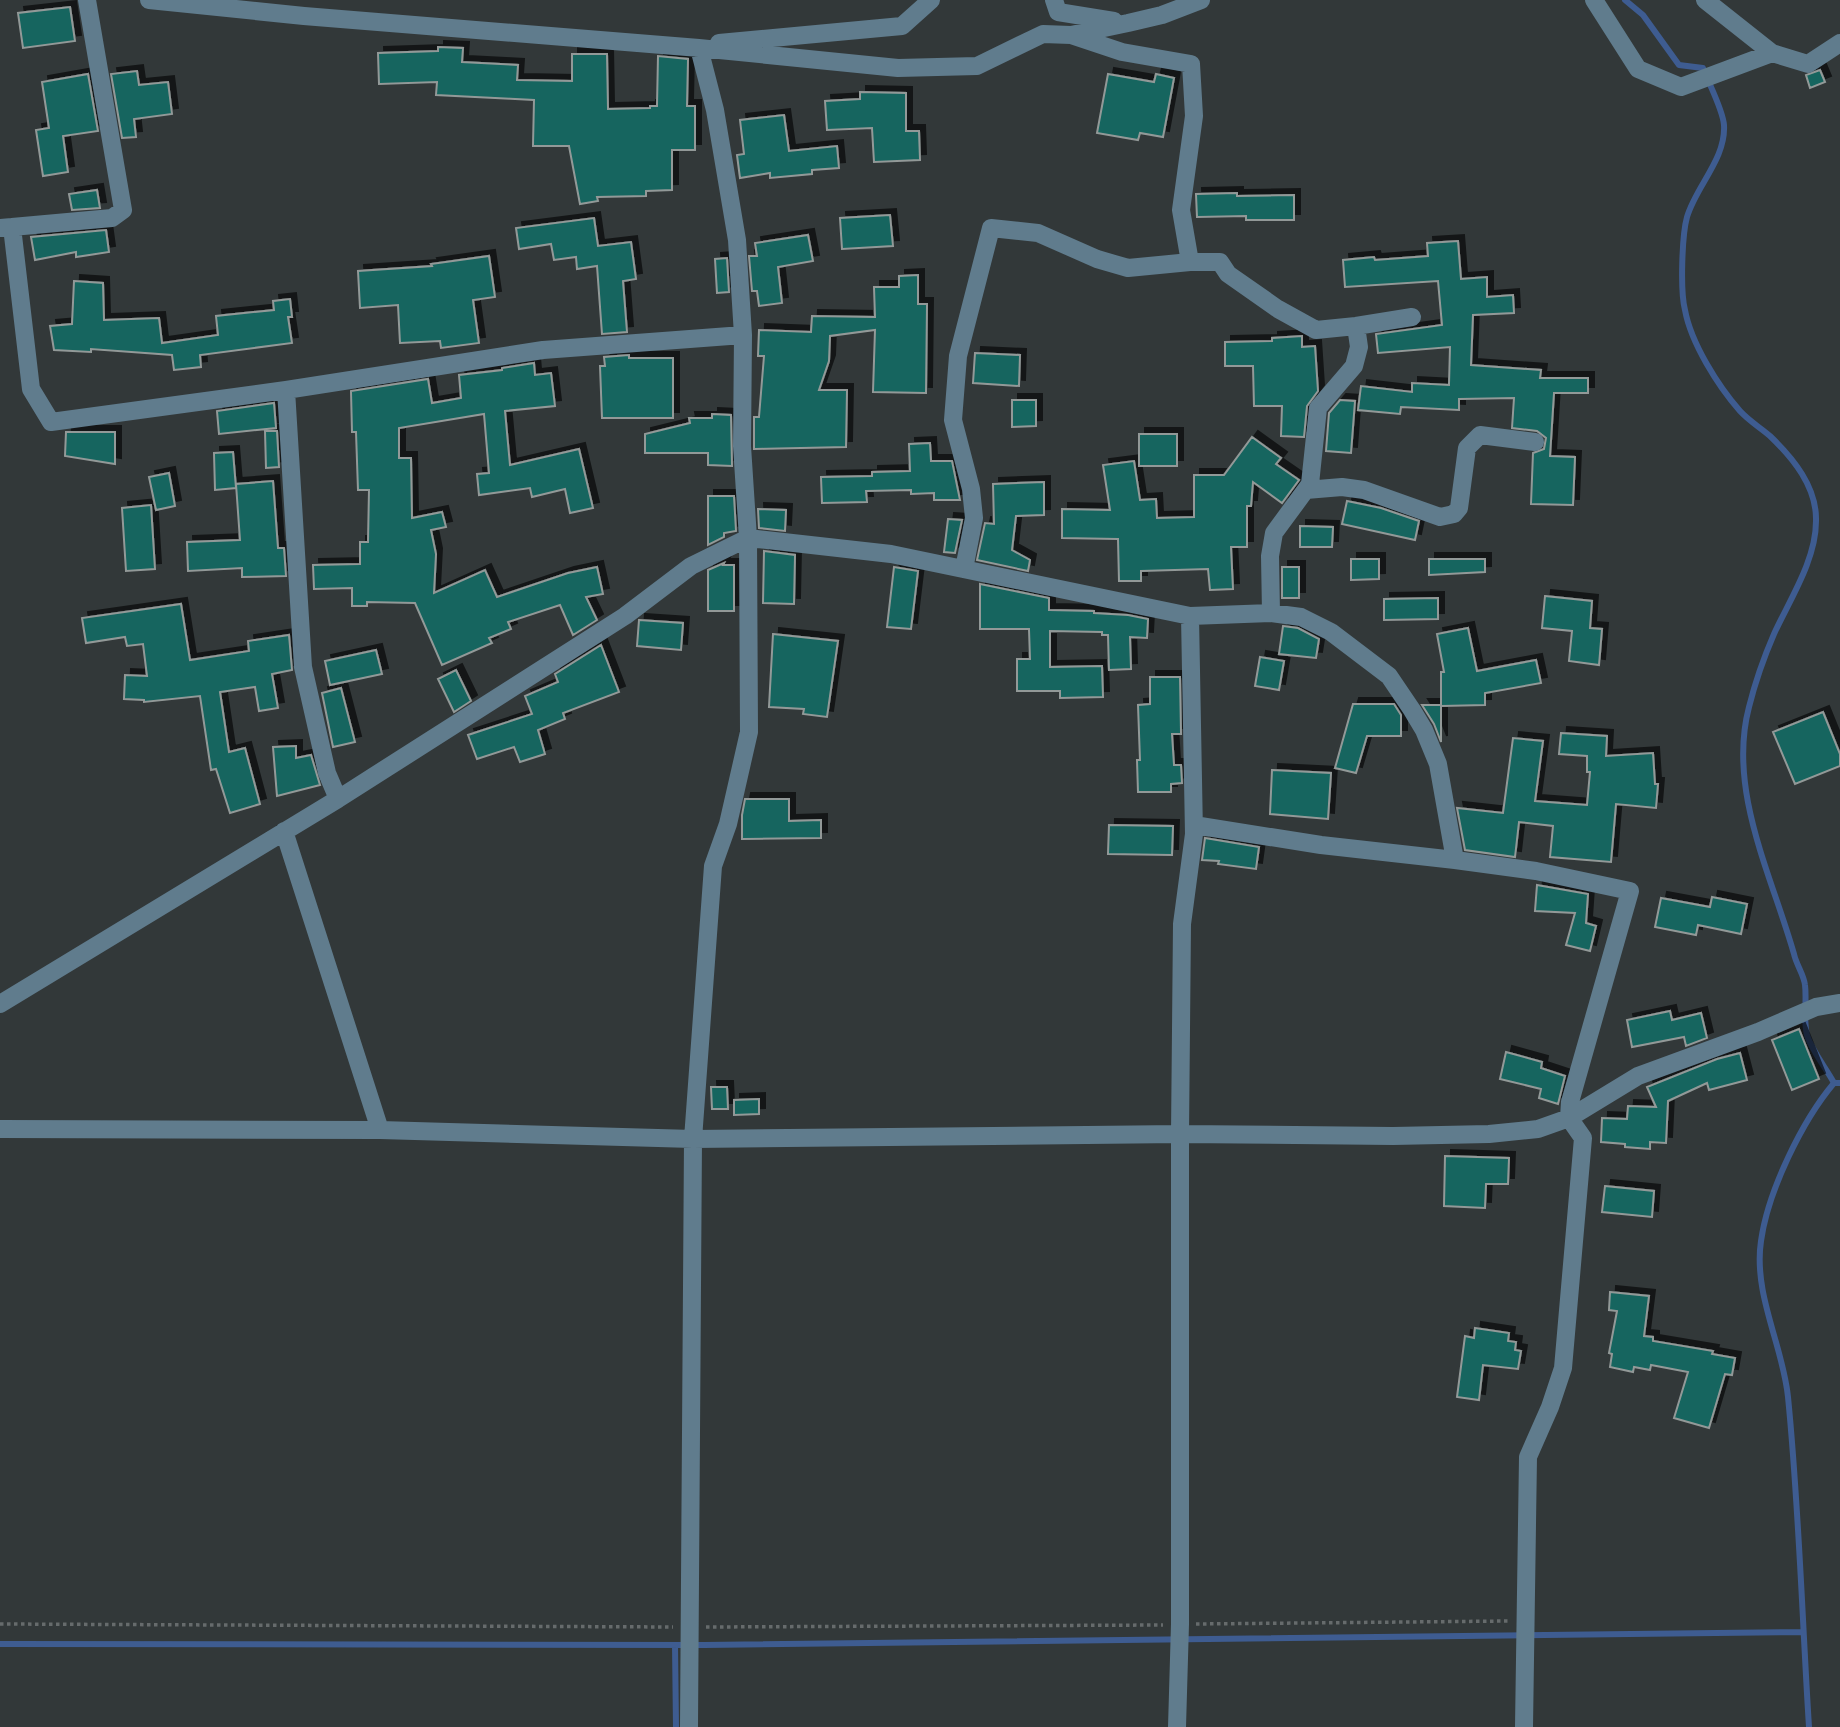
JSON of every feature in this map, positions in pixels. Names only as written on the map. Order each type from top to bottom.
[{"type":"street","points":[[87,0],[123,210],[112,218],[6,228],[31,389],[51,422],[286,390],[543,350],[743,335]]},
{"type":"street","points":[[149,0],[898,68],[977,66],[1043,34],[1071,35],[1128,23],[1162,15],[1201,0]]},
{"type":"street","points":[[699,48],[727,41],[902,26],[930,0]]},
{"type":"street","points":[[1054,0],[1058,12],[1128,23]]},
{"type":"street","points":[[1594,0],[1638,69],[1681,87],[1772,53]]},
{"type":"street","points":[[1705,0],[1772,53],[1808,64],[1840,43]]},
{"type":"street","points":[[1071,35],[1122,52],[1191,64],[1194,116],[1181,210],[1190,262]]},
{"type":"street","points":[[689,1727],[693,1139],[713,866],[728,824],[749,732],[748,538],[742,446],[743,335],[737,240],[715,110],[699,48]]},
{"type":"street","points":[[964,569],[974,518],[971,489],[953,420],[958,356],[991,228],[1038,233],[1097,259],[1128,268],[1220,262],[1228,274],[1278,309],[1316,330],[1356,327],[1412,317]]},
{"type":"street","points":[[1270,614],[1270,556],[1274,533],[1310,484],[1318,408],[1354,366],[1359,347],[1356,327]]},
{"type":"street","points":[[286,390],[303,667],[321,754],[338,799]]},
{"type":"street","points":[[1306,490],[1342,487],[1353,489],[1440,517],[1454,514],[1459,508],[1467,448],[1480,435],[1535,442]]},
{"type":"street","points":[[0,1004],[338,799],[625,616],[691,566],[748,538],[891,554],[1190,616],[1270,614],[1301,617],[1331,632],[1389,676],[1424,730],[1438,764],[1455,860]]},
{"type":"street","points":[[1177,1727],[1180,1625],[1182,924],[1194,825],[1190,616]]},
{"type":"street","points":[[1194,825],[1321,845],[1536,871],[1630,891],[1570,1102],[1569,1118],[1583,1138],[1563,1368],[1550,1407],[1528,1457],[1524,1727]]},
{"type":"street","points":[[284,831],[380,1130]]},
{"type":"street","points":[[0,1129],[380,1130],[693,1139],[1180,1133],[1393,1136],[1489,1134],[1538,1129],[1569,1118],[1638,1076],[1758,1032],[1816,1007],[1840,1003]]},
{"type":"path","points":[[0,1624],[688,1627],[1525,1621]]},
{"type":"building","points":[[70,7],[75,41],[23,48],[18,13]]},
{"type":"building","points":[[438,47],[463,48],[462,62],[518,65],[517,80],[572,81],[572,54],[607,54],[608,109],[657,106],[658,56],[688,59],[687,106],[695,106],[695,150],[672,150],[672,190],[646,191],[646,196],[597,197],[598,201],[580,204],[569,146],[533,146],[534,100],[436,95],[437,82],[379,84],[378,53],[438,51]]},
{"type":"building","points":[[1820,70],[1825,82],[1810,88],[1806,75]]},
{"type":"building","points":[[137,71],[139,85],[168,82],[172,114],[134,119],[136,137],[122,138],[111,74]]},
{"type":"building","points":[[88,74],[98,131],[63,136],[68,172],[43,176],[36,130],[49,128],[42,82]]},
{"type":"building","points":[[1108,74],[1154,82],[1156,74],[1174,78],[1163,137],[1140,133],[1138,140],[1097,133]]},
{"type":"building","points":[[860,92],[906,93],[906,131],[919,131],[920,160],[874,162],[872,128],[827,130],[825,101],[860,99]]},
{"type":"building","points":[[784,115],[789,151],[837,146],[839,168],[812,170],[812,174],[770,178],[770,173],[740,178],[737,155],[744,154],[740,120]]},
{"type":"building","points":[[97,190],[100,208],[72,210],[69,194]]},
{"type":"building","points":[[1237,193],[1237,196],[1294,195],[1294,220],[1246,220],[1246,216],[1197,217],[1196,194]]},
{"type":"building","points":[[890,215],[893,246],[842,249],[840,218]]},
{"type":"building","points":[[594,218],[598,246],[631,242],[636,279],[623,281],[627,332],[602,334],[597,266],[577,269],[576,257],[554,260],[551,244],[519,249],[516,228]]},
{"type":"building","points":[[106,230],[109,252],[76,257],[76,252],[35,260],[31,237]]},
{"type":"building","points":[[808,235],[813,261],[778,267],[782,303],[759,306],[757,291],[752,291],[749,256],[757,256],[755,243]]},
{"type":"building","points":[[1458,241],[1461,279],[1487,277],[1487,297],[1513,295],[1514,313],[1473,315],[1471,365],[1541,370],[1540,378],[1588,378],[1588,393],[1554,393],[1550,456],[1575,457],[1573,505],[1531,504],[1533,453],[1544,449],[1546,438],[1537,431],[1512,428],[1514,398],[1459,399],[1459,410],[1401,407],[1400,414],[1358,410],[1361,386],[1412,392],[1412,383],[1449,385],[1450,347],[1378,353],[1376,334],[1442,325],[1438,281],[1345,287],[1343,260],[1428,256],[1427,243]]},
{"type":"building","points":[[489,256],[495,297],[473,300],[479,343],[441,348],[440,341],[400,343],[398,305],[360,308],[358,271],[432,266],[431,264]]},
{"type":"building","points":[[727,258],[729,292],[717,293],[715,259]]},
{"type":"building","points":[[918,275],[918,304],[927,304],[926,393],[873,392],[875,330],[830,336],[829,361],[819,390],[847,390],[846,447],[754,449],[754,417],[759,417],[764,356],[758,356],[759,330],[811,332],[812,316],[875,317],[874,287],[899,287],[899,276]]},
{"type":"building","points":[[74,281],[103,283],[104,320],[159,318],[162,343],[218,335],[216,316],[274,310],[273,301],[290,299],[292,317],[288,317],[292,343],[200,355],[201,367],[174,370],[172,355],[91,349],[91,352],[54,350],[50,326],[72,324]]},
{"type":"building","points":[[1302,336],[1302,347],[1315,346],[1318,391],[1307,406],[1304,437],[1281,436],[1282,406],[1254,406],[1253,366],[1225,366],[1225,342],[1272,341],[1272,338]]},
{"type":"building","points":[[975,353],[1020,355],[1019,386],[973,383]]},
{"type":"building","points":[[629,355],[629,358],[673,358],[673,418],[602,418],[600,366],[605,366],[604,357]]},
{"type":"building","points":[[534,363],[535,375],[551,373],[555,406],[505,411],[510,465],[579,449],[593,508],[570,513],[565,489],[532,497],[530,488],[479,495],[477,474],[489,473],[484,414],[399,428],[399,458],[411,458],[412,518],[442,512],[446,527],[431,530],[436,554],[434,593],[485,570],[497,597],[568,573],[597,567],[603,594],[586,597],[597,620],[573,635],[560,605],[508,622],[511,629],[489,638],[492,643],[442,665],[415,603],[367,602],[367,606],[352,606],[352,588],[314,589],[313,565],[360,564],[360,542],[368,542],[369,490],[358,490],[351,391],[428,379],[432,403],[461,398],[459,375]]},
{"type":"building","points":[[1012,400],[1036,400],[1036,426],[1012,427]]},
{"type":"building","points":[[1340,400],[1355,401],[1351,453],[1326,451],[1329,413]]},
{"type":"building","points":[[274,403],[276,428],[219,434],[217,411]]},
{"type":"building","points":[[712,414],[731,415],[732,466],[708,465],[708,453],[645,453],[645,434],[690,423],[689,418],[712,418]]},
{"type":"building","points":[[265,431],[277,431],[279,467],[266,468]]},
{"type":"building","points":[[66,432],[115,432],[115,464],[65,456]]},
{"type":"building","points":[[1139,434],[1177,434],[1177,466],[1139,466]]},
{"type":"building","points":[[1252,437],[1281,458],[1276,464],[1299,480],[1282,503],[1253,482],[1251,506],[1247,506],[1247,547],[1231,547],[1233,589],[1210,590],[1208,569],[1141,571],[1141,581],[1119,581],[1118,539],[1062,538],[1062,509],[1110,510],[1103,465],[1134,461],[1140,500],[1156,499],[1157,518],[1194,517],[1194,475],[1224,475]]},
{"type":"building","points":[[930,443],[931,461],[952,461],[960,500],[934,500],[934,493],[911,494],[911,490],[866,491],[867,502],[822,503],[821,477],[872,476],[872,472],[910,471],[909,444]]},
{"type":"building","points":[[233,452],[236,488],[215,490],[214,453]]},
{"type":"building","points":[[169,473],[175,506],[156,510],[149,477]]},
{"type":"building","points":[[273,481],[278,548],[284,548],[286,576],[242,577],[242,568],[188,571],[187,542],[240,540],[236,484]]},
{"type":"building","points":[[1044,482],[1044,515],[1016,516],[1012,550],[1030,560],[1028,571],[977,560],[985,523],[994,524],[993,484]]},
{"type":"building","points":[[708,496],[734,496],[736,531],[724,533],[724,537],[708,545]]},
{"type":"building","points":[[1347,501],[1381,508],[1419,521],[1415,540],[1342,524]]},
{"type":"building","points":[[151,505],[155,569],[126,571],[122,508]]},
{"type":"building","points":[[758,509],[786,510],[785,531],[759,528]]},
{"type":"building","points":[[948,519],[962,520],[955,553],[944,552]]},
{"type":"building","points":[[1300,526],[1333,527],[1332,547],[1300,547]]},
{"type":"building","points":[[764,551],[795,555],[794,604],[763,603]]},
{"type":"building","points":[[1351,559],[1379,559],[1379,579],[1351,580]]},
{"type":"building","points":[[1429,559],[1485,559],[1485,572],[1429,575]]},
{"type":"building","points":[[724,563],[723,565],[734,565],[734,611],[708,611],[708,570]]},
{"type":"building","points":[[894,567],[918,571],[911,629],[887,627]]},
{"type":"building","points":[[1282,567],[1299,567],[1299,598],[1282,598]]},
{"type":"building","points":[[980,584],[1049,598],[1049,610],[1094,611],[1148,619],[1147,638],[1130,637],[1131,669],[1109,670],[1108,635],[1102,635],[1102,632],[1050,631],[1050,667],[1102,666],[1103,697],[1060,698],[1060,691],[1017,691],[1017,659],[1030,659],[1029,629],[980,629]]},
{"type":"building","points":[[1545,596],[1592,601],[1590,628],[1602,629],[1599,665],[1569,661],[1572,631],[1542,628]]},
{"type":"building","points":[[1438,598],[1438,619],[1384,620],[1384,599]]},
{"type":"building","points":[[181,604],[190,660],[249,651],[248,641],[289,635],[292,670],[272,674],[278,708],[259,711],[255,687],[220,692],[229,752],[245,748],[260,804],[230,813],[216,769],[211,770],[200,696],[144,702],[124,699],[125,675],[147,676],[143,644],[127,646],[125,637],[86,643],[82,618]]},
{"type":"building","points":[[639,620],[683,623],[681,650],[637,646]]},
{"type":"building","points":[[1283,626],[1298,628],[1319,639],[1316,658],[1279,654]]},
{"type":"building","points":[[1468,628],[1477,671],[1536,660],[1541,683],[1485,693],[1485,705],[1441,706],[1441,672],[1444,672],[1437,634]]},
{"type":"building","points":[[773,634],[838,641],[827,717],[803,714],[804,709],[769,707]]},
{"type":"building","points":[[601,645],[619,692],[563,713],[565,719],[538,730],[545,754],[520,762],[514,747],[477,759],[468,735],[532,714],[525,696],[558,682],[555,674]]},
{"type":"building","points":[[376,650],[382,674],[330,685],[325,661]]},
{"type":"building","points":[[1260,657],[1284,661],[1279,690],[1255,686]]},
{"type":"building","points":[[456,670],[471,701],[454,712],[438,679]]},
{"type":"building","points":[[1150,677],[1180,677],[1181,734],[1172,734],[1174,765],[1181,765],[1182,783],[1171,784],[1171,792],[1138,792],[1138,705],[1150,704]]},
{"type":"building","points":[[341,688],[355,742],[333,747],[322,693]]},
{"type":"building","points":[[1353,704],[1394,704],[1401,715],[1401,736],[1367,736],[1356,773],[1335,768]]},
{"type":"building","points":[[1422,705],[1441,705],[1441,742],[1434,724]]},
{"type":"building","points":[[1823,712],[1840,754],[1840,766],[1795,784],[1773,732]]},
{"type":"building","points":[[1561,733],[1607,736],[1606,756],[1653,753],[1655,784],[1658,784],[1656,808],[1616,804],[1611,862],[1550,857],[1553,826],[1519,822],[1515,857],[1465,850],[1457,808],[1503,813],[1513,738],[1543,741],[1535,801],[1587,805],[1590,772],[1587,772],[1587,756],[1559,754]]},
{"type":"building","points":[[296,746],[296,758],[311,755],[320,785],[277,796],[273,747]]},
{"type":"building","points":[[1272,770],[1331,773],[1328,819],[1270,814]]},
{"type":"building","points":[[745,799],[789,799],[789,821],[821,820],[821,838],[742,839]]},
{"type":"building","points":[[1109,825],[1173,826],[1172,855],[1108,854]]},
{"type":"building","points":[[1205,838],[1259,847],[1256,869],[1202,860]]},
{"type":"building","points":[[1537,885],[1588,894],[1586,923],[1596,926],[1590,951],[1566,945],[1575,913],[1535,911]]},
{"type":"building","points":[[1712,897],[1747,904],[1741,934],[1698,925],[1696,935],[1655,927],[1661,898],[1710,907]]},
{"type":"building","points":[[1670,1011],[1672,1020],[1701,1013],[1707,1038],[1686,1046],[1684,1037],[1632,1047],[1627,1020]]},
{"type":"building","points":[[1799,1029],[1819,1079],[1792,1090],[1772,1040]]},
{"type":"building","points":[[1506,1052],[1542,1062],[1541,1068],[1565,1076],[1558,1104],[1539,1098],[1541,1089],[1500,1079]]},
{"type":"building","points":[[1740,1053],[1747,1080],[1709,1090],[1707,1083],[1668,1101],[1666,1143],[1650,1142],[1650,1149],[1601,1142],[1602,1118],[1627,1119],[1628,1106],[1656,1107],[1647,1087],[1717,1059]]},
{"type":"building","points":[[711,1087],[727,1087],[728,1109],[712,1109]]},
{"type":"building","points":[[759,1099],[759,1114],[734,1115],[734,1100]]},
{"type":"building","points":[[1445,1156],[1509,1158],[1508,1184],[1486,1184],[1485,1208],[1444,1206]]},
{"type":"building","points":[[1605,1186],[1654,1191],[1652,1217],[1602,1212]]},
{"type":"building","points":[[1610,1292],[1649,1296],[1644,1336],[1653,1337],[1653,1341],[1713,1351],[1712,1354],[1735,1358],[1732,1375],[1725,1374],[1709,1428],[1674,1418],[1688,1372],[1651,1365],[1650,1370],[1634,1367],[1633,1372],[1610,1367],[1612,1354],[1609,1353],[1617,1311],[1609,1310]]},
{"type":"building","points":[[1475,1328],[1509,1333],[1508,1341],[1516,1342],[1515,1350],[1521,1351],[1518,1369],[1483,1365],[1479,1400],[1457,1397],[1465,1336],[1474,1338]]},
{"type":"waterway","points":[[1625,0],[1643,15],[1679,65],[1703,68],[1723,119],[1723,137],[1716,161],[1691,206],[1685,225],[1682,290],[1688,323],[1707,364],[1732,401],[1744,415],[1770,436],[1802,474],[1815,508],[1815,536],[1807,565],[1770,643],[1751,698],[1744,738],[1744,770],[1755,832],[1804,981],[1807,1035],[1834,1083]]},
{"type":"waterway","points":[[1809,1727],[1798,1521],[1788,1397],[1761,1281],[1760,1261],[1765,1221],[1788,1158],[1822,1099],[1834,1083],[1840,1083]]},
{"type":"waterway","points":[[0,1644],[704,1645],[1803,1632]]},
{"type":"waterway","points":[[675,1645],[676,1727]]}]
